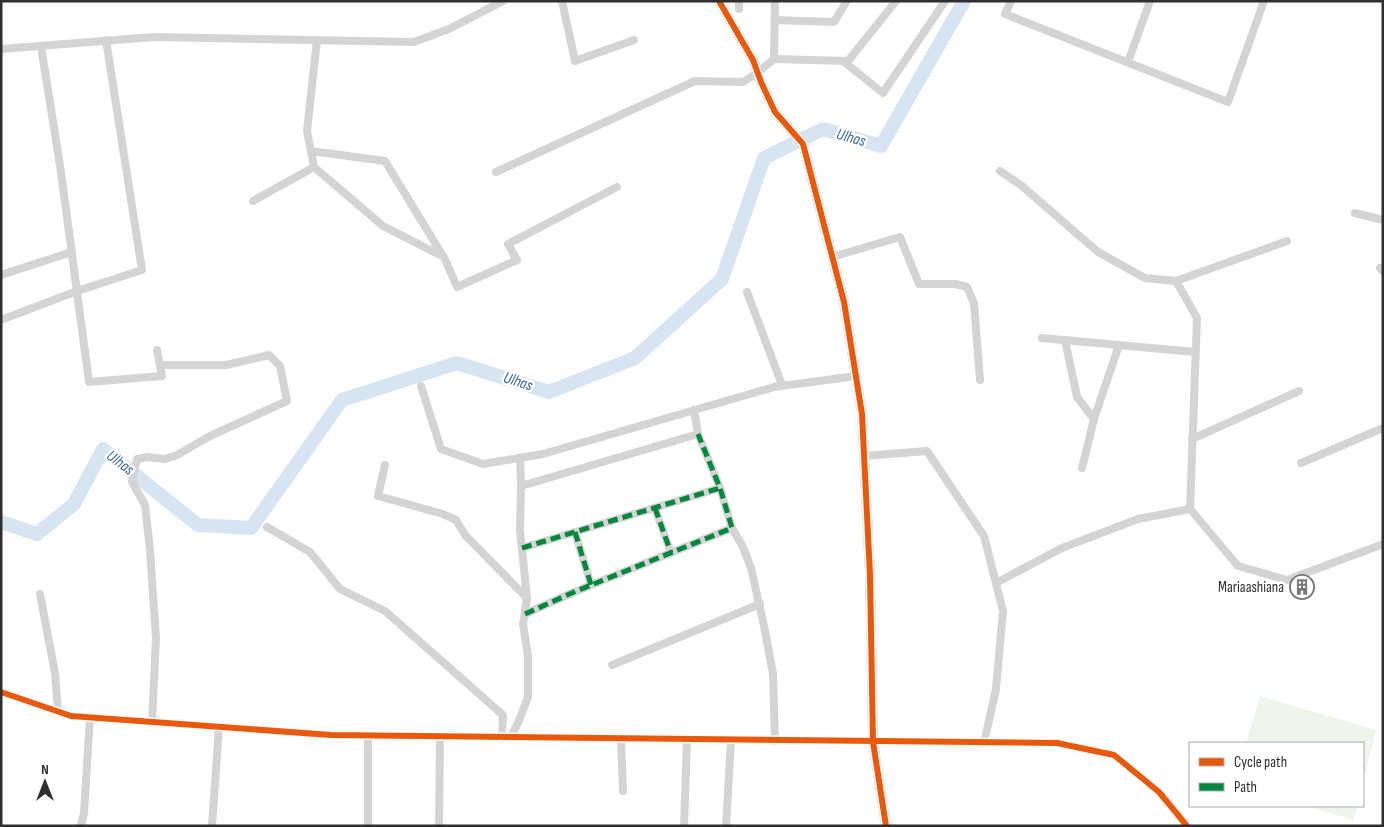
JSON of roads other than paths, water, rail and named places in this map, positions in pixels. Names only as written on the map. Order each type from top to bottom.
[{"type":"street","points":[[1,49],[154,37],[414,42],[449,29],[503,1]]},
{"type":"street","points":[[562,1],[575,61],[634,40]]},
{"type":"street","points":[[719,1],[753,60],[775,112],[803,144],[844,302],[862,414],[870,575],[873,742],[886,826]]},
{"type":"street","points":[[774,59],[775,1]]},
{"type":"street","points":[[775,20],[834,22],[847,1]]},
{"type":"street","points":[[496,172],[695,81],[743,82],[774,59],[848,62],[896,1]]},
{"type":"street","points":[[843,61],[883,93],[946,1]]},
{"type":"street","points":[[1011,1],[1005,14],[1228,102],[1264,1]]},
{"type":"street","points":[[1128,62],[1150,1]]},
{"type":"street","points":[[1,320],[77,290],[142,270],[106,40]]},
{"type":"street","points":[[317,40],[307,131],[314,167],[383,226],[444,257]]},
{"type":"street","points":[[41,46],[61,172],[89,382],[162,376],[157,350]]},
{"type":"street","points":[[311,151],[385,161],[444,257],[457,287],[517,260],[508,244],[617,187]]},
{"type":"street","points":[[254,201],[314,167]]},
{"type":"street","points":[[1000,171],[1022,186],[1098,252],[1145,278],[1176,281],[1288,240]]},
{"type":"street","points":[[1355,212],[1383,220]]},
{"type":"street","points":[[832,257],[900,237],[919,284],[955,284],[967,287],[974,303],[980,380]]},
{"type":"street","points":[[1,275],[72,252]]},
{"type":"street","points":[[1176,281],[1197,318],[1190,509],[1238,566],[1288,580],[1383,544]]},
{"type":"street","points":[[747,292],[782,385]]},
{"type":"street","points":[[1042,338],[1195,352]]},
{"type":"street","points":[[1065,340],[1077,397],[1094,419]]},
{"type":"street","points":[[1082,468],[1094,419],[1119,345]]},
{"type":"street","points":[[152,722],[156,638],[145,505],[132,482],[137,459],[147,457],[165,459],[177,455],[210,436],[287,401],[280,366],[269,355],[226,365],[160,365]]},
{"type":"street","points":[[421,386],[441,449],[483,464],[543,454],[782,385],[856,376]]},
{"type":"street","points":[[1192,439],[1299,391]]},
{"type":"street","points":[[694,410],[698,434],[720,488],[732,528],[743,547],[751,568],[760,604],[773,674],[775,741]]},
{"type":"street","points":[[1301,463],[1383,428]]},
{"type":"street","points":[[521,486],[698,434]]},
{"type":"street","points":[[864,456],[927,451],[984,536],[1003,611],[996,689],[984,743]]},
{"type":"street","points":[[506,738],[518,724],[528,697],[528,656],[523,624],[527,598],[520,530],[520,458]]},
{"type":"street","points":[[385,465],[378,496],[443,514],[456,520],[465,535],[527,598]]},
{"type":"street","points":[[522,548],[720,488]]},
{"type":"street","points":[[655,508],[670,553]]},
{"type":"street","points":[[996,583],[1062,548],[1138,519],[1190,509]]},
{"type":"street","points":[[266,527],[310,552],[340,590],[385,611],[484,697],[503,715],[506,738]]},
{"type":"street","points":[[525,614],[732,528]]},
{"type":"street","points":[[575,532],[591,585]]},
{"type":"street","points":[[40,594],[56,673],[58,711]]},
{"type":"street","points":[[612,665],[760,604]]},
{"type":"street","points":[[1,692],[71,716],[331,735],[620,740],[1057,743],[1114,755],[1159,792],[1187,826]]},
{"type":"street","points":[[81,826],[84,813],[90,717]]},
{"type":"street","points":[[212,826],[219,727]]},
{"type":"street","points":[[368,736],[368,826]]},
{"type":"street","points":[[438,826],[440,737]]},
{"type":"street","points":[[620,740],[623,791]]},
{"type":"street","points":[[684,826],[687,740]]},
{"type":"street","points":[[726,826],[731,741]]},
{"type":"waterway","name":"Ulhas","points":[[1,522],[37,534],[74,504],[103,449],[198,525],[251,528],[342,400],[457,363],[549,392],[635,358],[722,279],[764,158],[823,129],[881,146],[964,1]]},
{"type":"place","name":"Mariaashiana","points":[[1302,587]]}]
